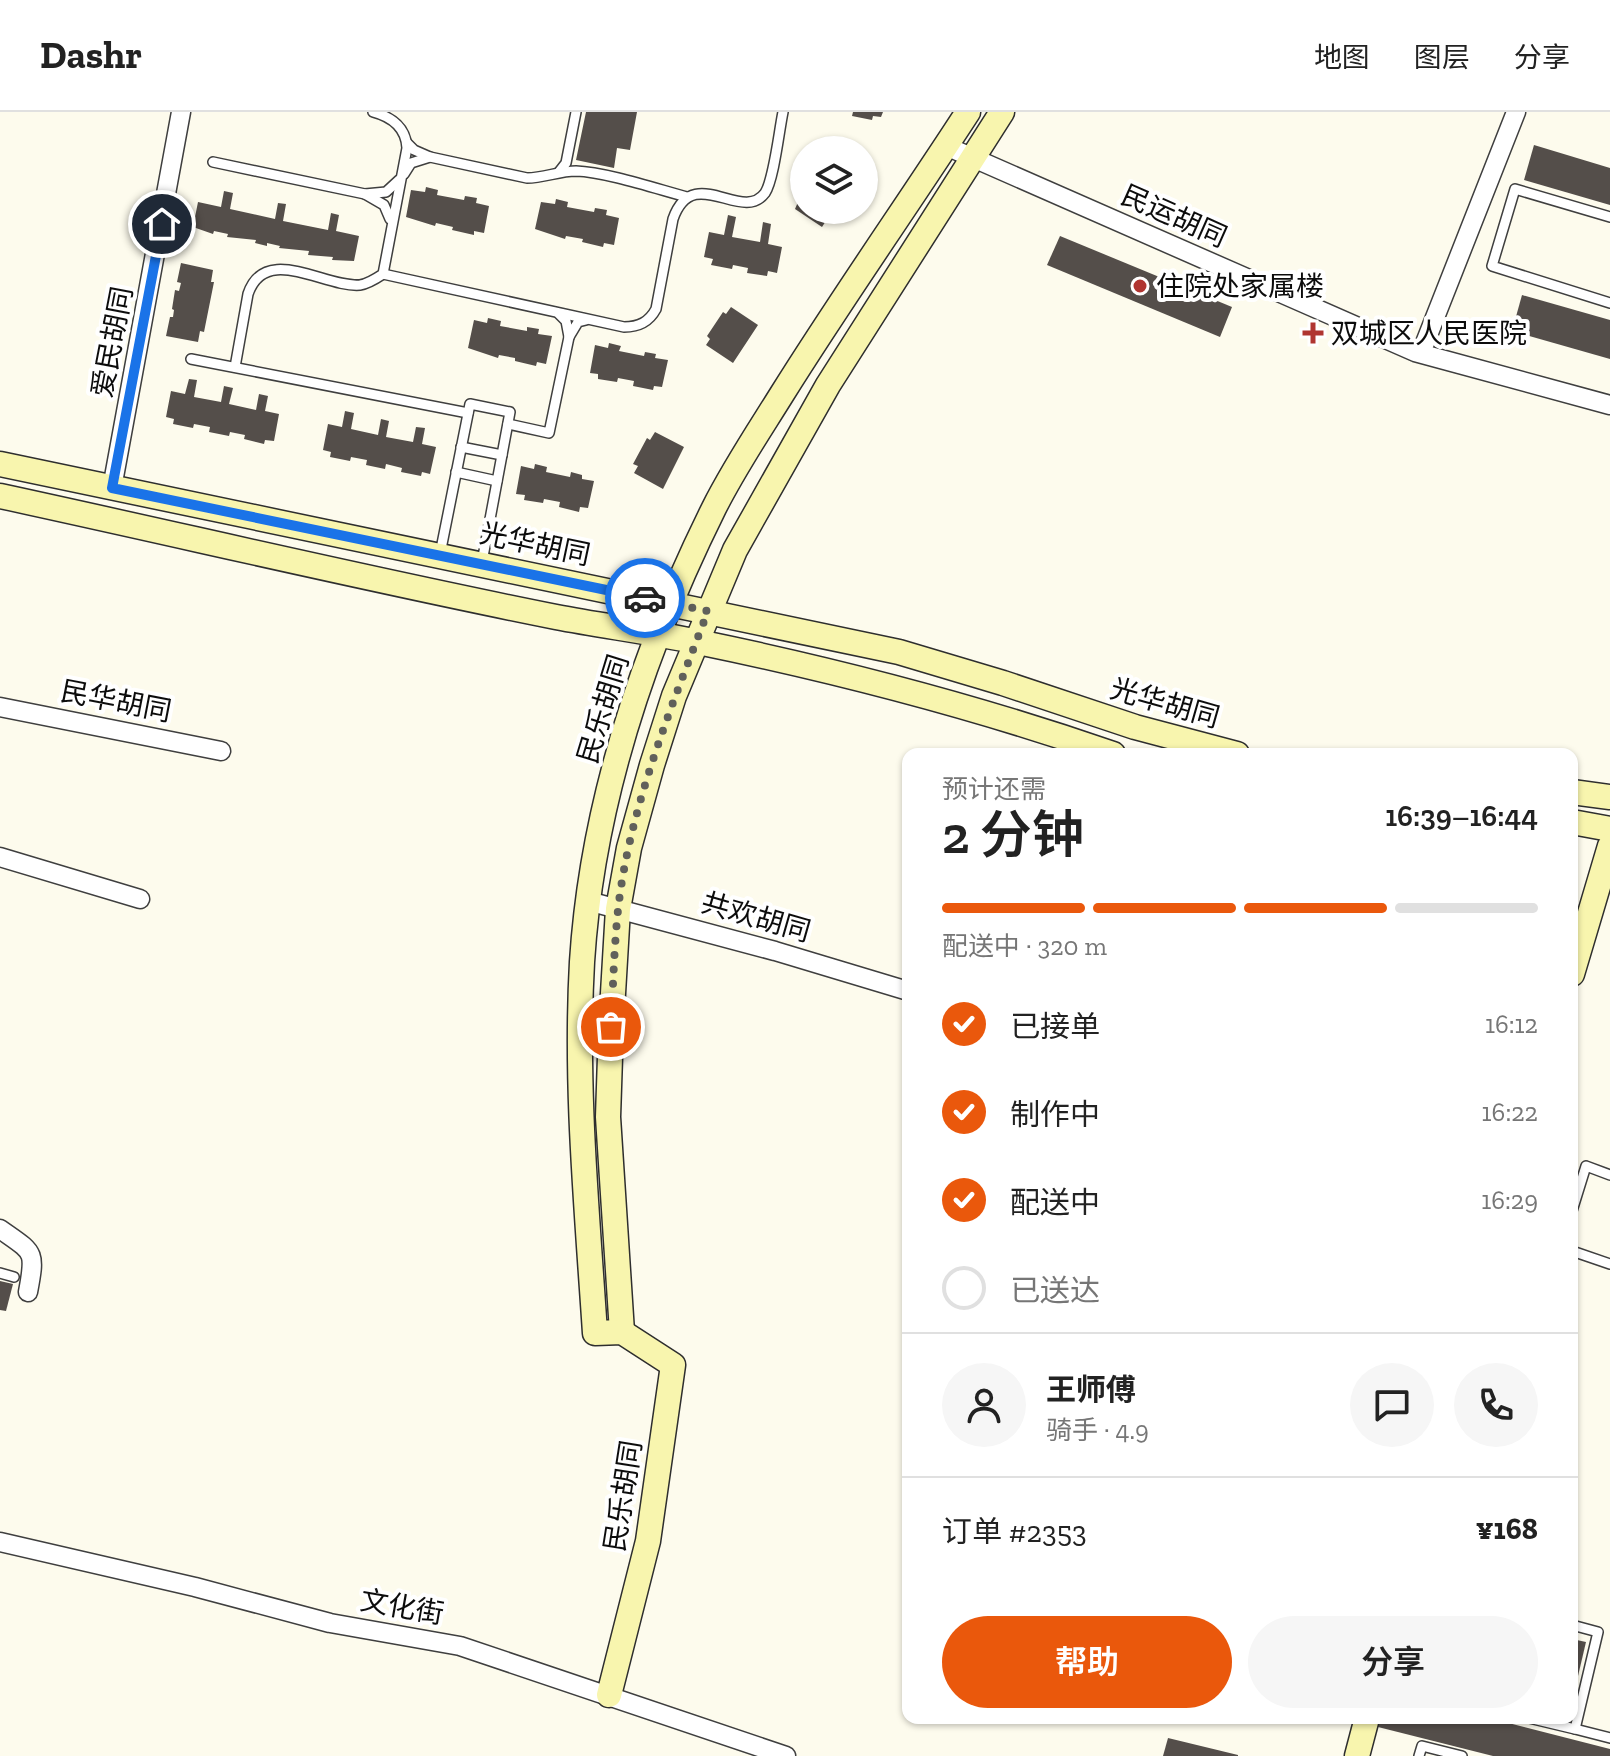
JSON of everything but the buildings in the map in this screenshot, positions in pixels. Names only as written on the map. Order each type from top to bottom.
[{"type":"street","name":"爱民胡同","points":[[112,488],[181,112]]},
{"type":"street","name":"民乐胡同","points":[[609,1695],[648,1541],[673,1365],[622,1332],[595,1333],[580,1106],[580,1024],[588,901],[598,839],[619,751],[658,635],[715,506],[803,360],[968,112]]},
{"type":"street","points":[[622,1332],[608,1117],[618,909],[629,848],[652,765],[674,696],[735,550],[799,434],[878,304],[1002,112]]},
{"type":"street","points":[[1421,353],[1516,112]]},
{"type":"street","name":"民运胡同","points":[[946,146],[1421,353],[1610,405]]},
{"type":"street","name":"光华胡同","points":[[0,464],[899,652],[1135,727],[1214,748]]},
{"type":"street","points":[[0,496],[559,618],[696,642],[908,690],[1021,722],[1096,748]]},
{"type":"street","name":"民华胡同","points":[[0,707],[221,751]]},
{"type":"street","points":[[1578,793],[1610,797]]},
{"type":"street","points":[[1578,823],[1610,829]]},
{"type":"street","points":[[1578,954],[1610,846]]},
{"type":"street","points":[[0,857],[140,899]]},
{"type":"street","name":"共欢胡同","points":[[588,901],[775,951],[902,989]]},
{"type":"street","points":[[0,1229],[29,1249],[34,1262],[28,1292]]},
{"type":"street","name":"文化街","points":[[0,1542],[195,1587],[330,1623],[460,1646],[786,1756]]},
{"type":"street","points":[[1361,1755],[1366,1724]]},
{"type":"lane","points":[[373,112],[394,121],[414,150],[430,157],[527,178],[580,171],[687,197],[710,194],[741,202],[759,198],[769,184],[783,112]]},
{"type":"lane","points":[[559,172],[566,163],[576,112]]},
{"type":"lane","points":[[383,274],[407,139]]},
{"type":"lane","points":[[213,162],[365,194],[386,192],[411,163],[430,157]]},
{"type":"lane","points":[[653,188],[671,205],[666,255]]},
{"type":"lane","points":[[1610,217],[1515,189],[1492,266],[1610,303]]},
{"type":"lane","points":[[365,194],[384,205],[390,213],[391,229]]},
{"type":"lane","points":[[235,367],[251,286],[264,272],[284,270],[360,285],[383,274],[633,327],[651,318],[656,309],[675,211],[687,197]]},
{"type":"lane","points":[[552,310],[566,321],[569,337]]},
{"type":"lane","points":[[508,424],[549,433],[569,337],[578,322],[589,319]]},
{"type":"lane","points":[[191,359],[468,413]]},
{"type":"lane","points":[[440,554],[470,404],[510,412],[481,563]]},
{"type":"lane","points":[[461,447],[502,455]]},
{"type":"lane","points":[[456,472],[497,481]]},
{"type":"lane","points":[[1578,1192],[1586,1166],[1610,1175]]},
{"type":"lane","points":[[1578,1253],[1610,1264]]},
{"type":"lane","points":[[0,1273],[14,1277]]},
{"type":"lane","points":[[1578,1627],[1598,1632],[1578,1716]]},
{"type":"lane","points":[[1578,1685],[1585,1687]]},
{"type":"lane","points":[[1554,1724],[1610,1738]]},
{"type":"lane","points":[[1575,1729],[1576,1724]]},
{"type":"lane","points":[[1419,1756],[1422,1746],[1462,1756]]},
{"type":"way so far","points":[[611,1027],[618,909],[629,848],[674,696],[708,611],[645,598]]},
{"type":"place","name":"住院处家属楼","points":[[1140,286]]},
{"type":"place","name":"双城区人民医院","points":[[1313,333]]},
{"type":"route","points":[[162,224],[112,488],[645,598]]}]
